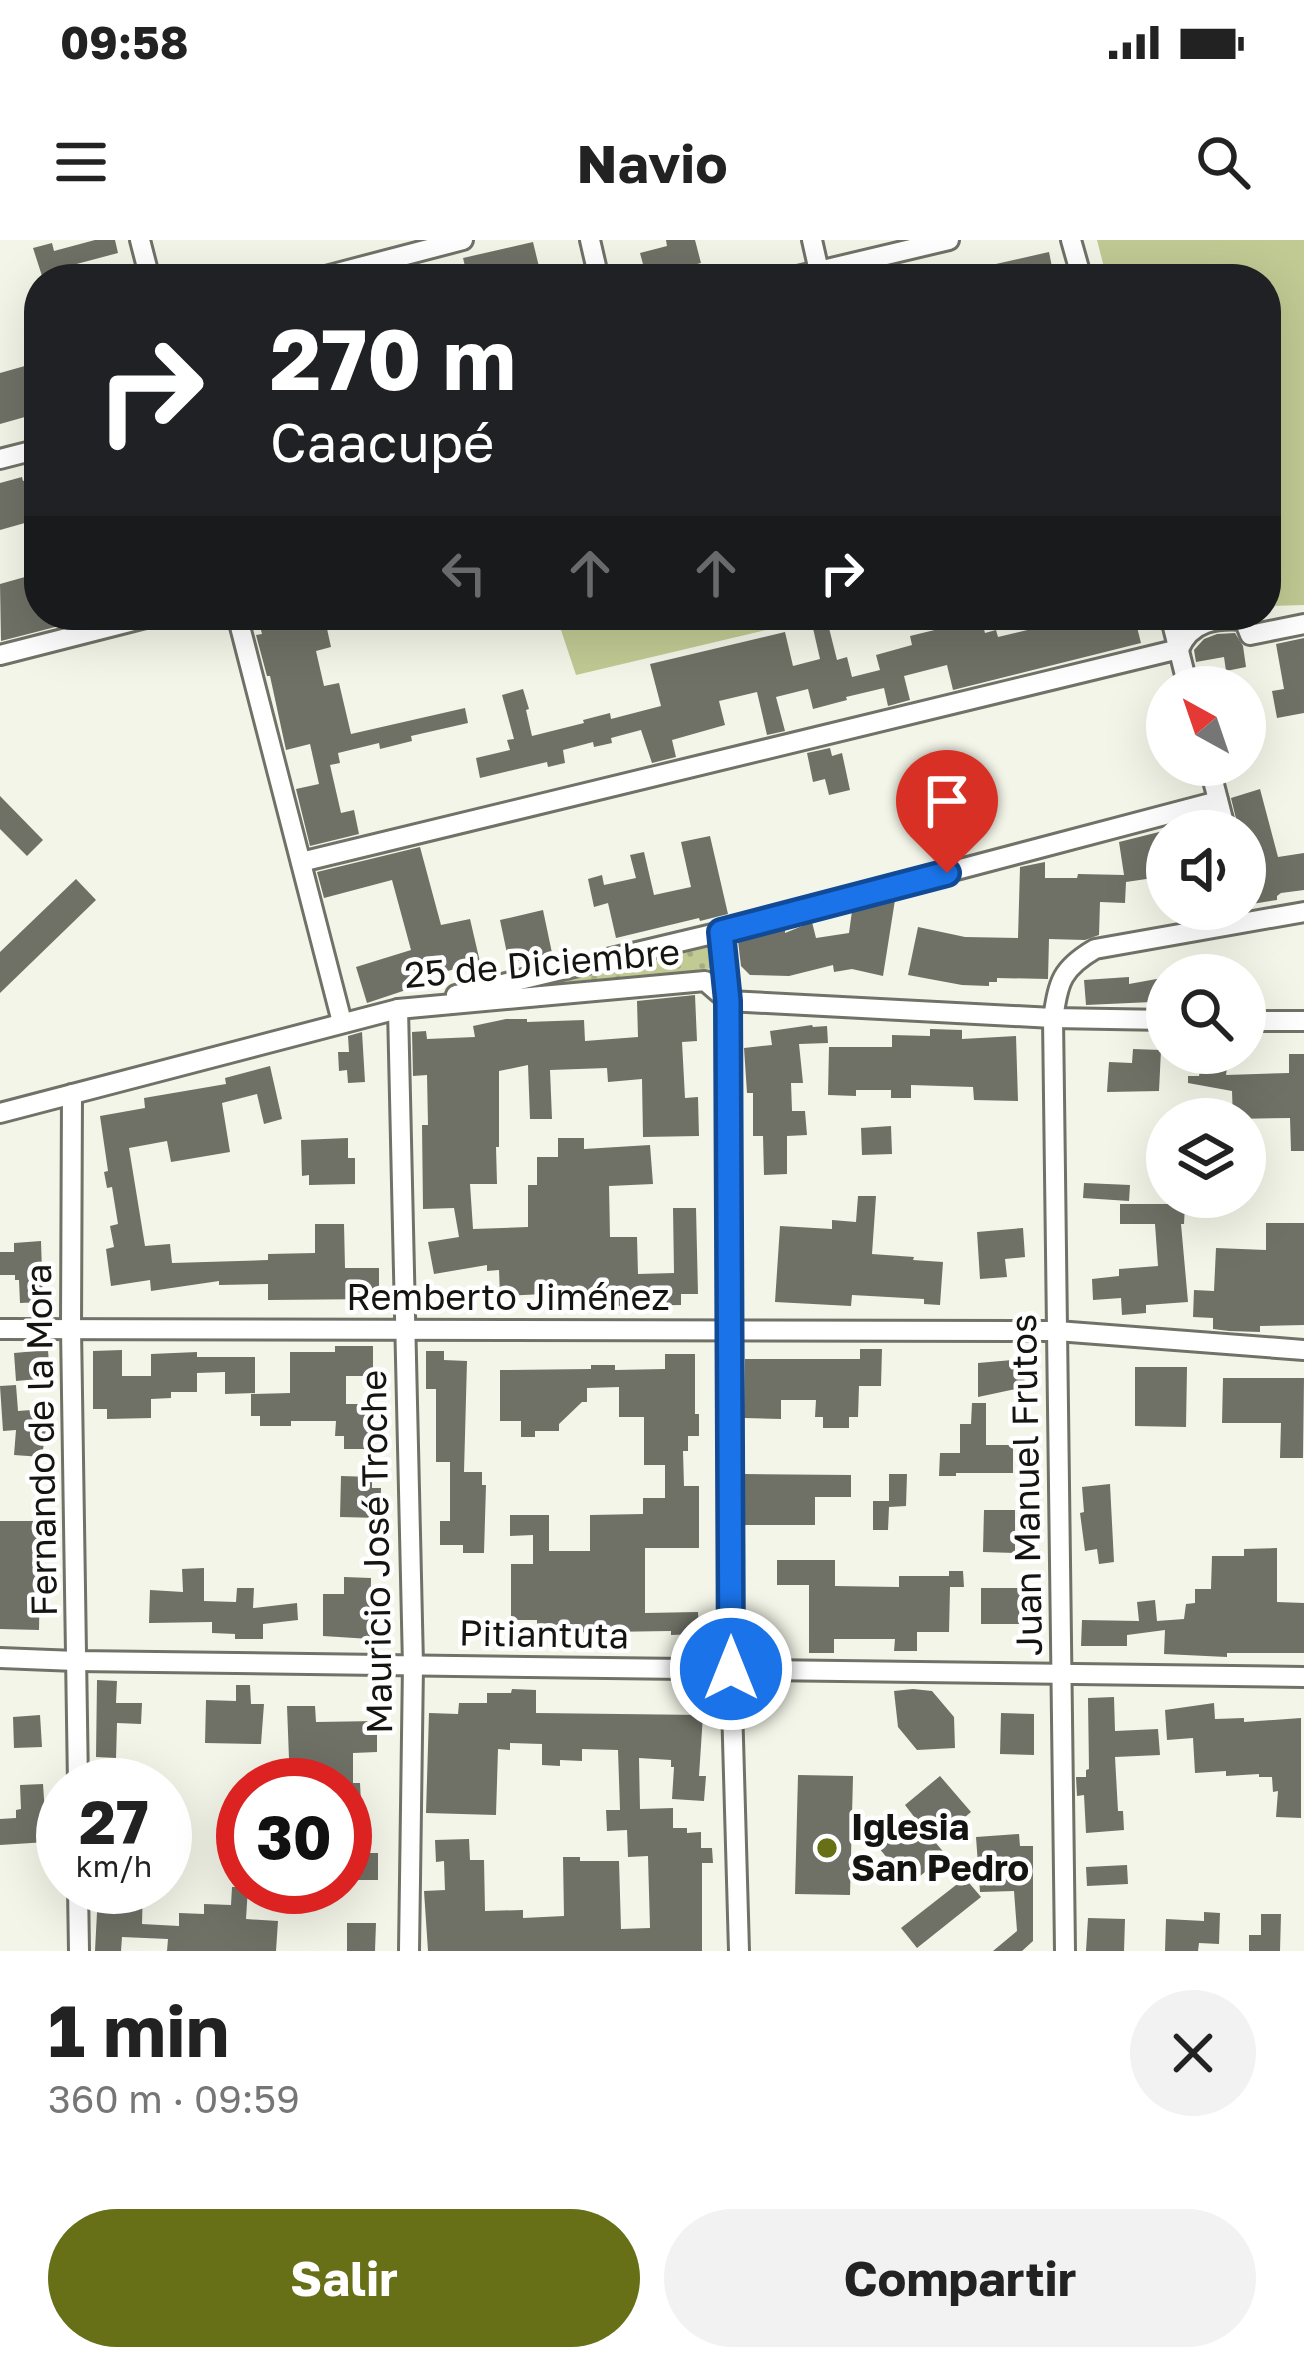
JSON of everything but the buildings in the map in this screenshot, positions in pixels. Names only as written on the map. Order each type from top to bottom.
[{"type":"street","points":[[371,264],[463,240]]},
{"type":"street","points":[[848,264],[949,240]]},
{"type":"street","points":[[0,655],[98,630]]},
{"type":"street","points":[[241,630],[343,1022]]},
{"type":"street","points":[[1174,630],[1183,666]]},
{"type":"street","points":[[1179,650],[1191,630]]},
{"type":"street","points":[[1248,630],[1250,635],[1275,630]]},
{"type":"street","points":[[301,862],[1179,650]]},
{"type":"street","points":[[1214,786],[1220,810]]},
{"type":"street","points":[[398,1009],[721,932],[1218,801]]},
{"type":"street","name":"Juan Manuel Frutos","points":[[1266,920],[1304,912]]},
{"type":"street","name":"Juan Manuel Frutos","points":[[1065,1951],[1053,1018],[1058,983],[1072,962],[1095,949],[1208,930]]},
{"type":"street","points":[[721,932],[728,1001],[731,1669],[739,1951]]},
{"type":"street","name":"25 de Diciembre","points":[[0,1113],[398,1009],[705,981],[728,1001],[1146,1020]]},
{"type":"street","name":"Mauricio José Troche","points":[[398,1009],[413,1665],[409,1951]]},
{"type":"street","points":[[1266,1021],[1304,1022]]},
{"type":"street","name":"Fernando de la Mora","points":[[72,1094],[77,1758]]},
{"type":"street","name":"Remberto Jiménez","points":[[0,1329],[1057,1330],[1304,1350]]},
{"type":"street","name":"Pitiantuta","points":[[0,1658],[1304,1677]]},
{"type":"street","points":[[78,1914],[79,1951]]},
{"type":"green space","points":[[1097,240],[1304,240],[1304,605],[1281,606],[1281,264],[1103,264]]},
{"type":"green space","points":[[561,630],[766,630],[576,675]]},
{"type":"green space","points":[[711,944],[714,968],[500,995]]},
{"type":"place","name":"Iglesia San Pedro","points":[[827,1848]]},
{"type":"route","points":[[731,1669],[728,1001],[721,932],[947,873]]}]
